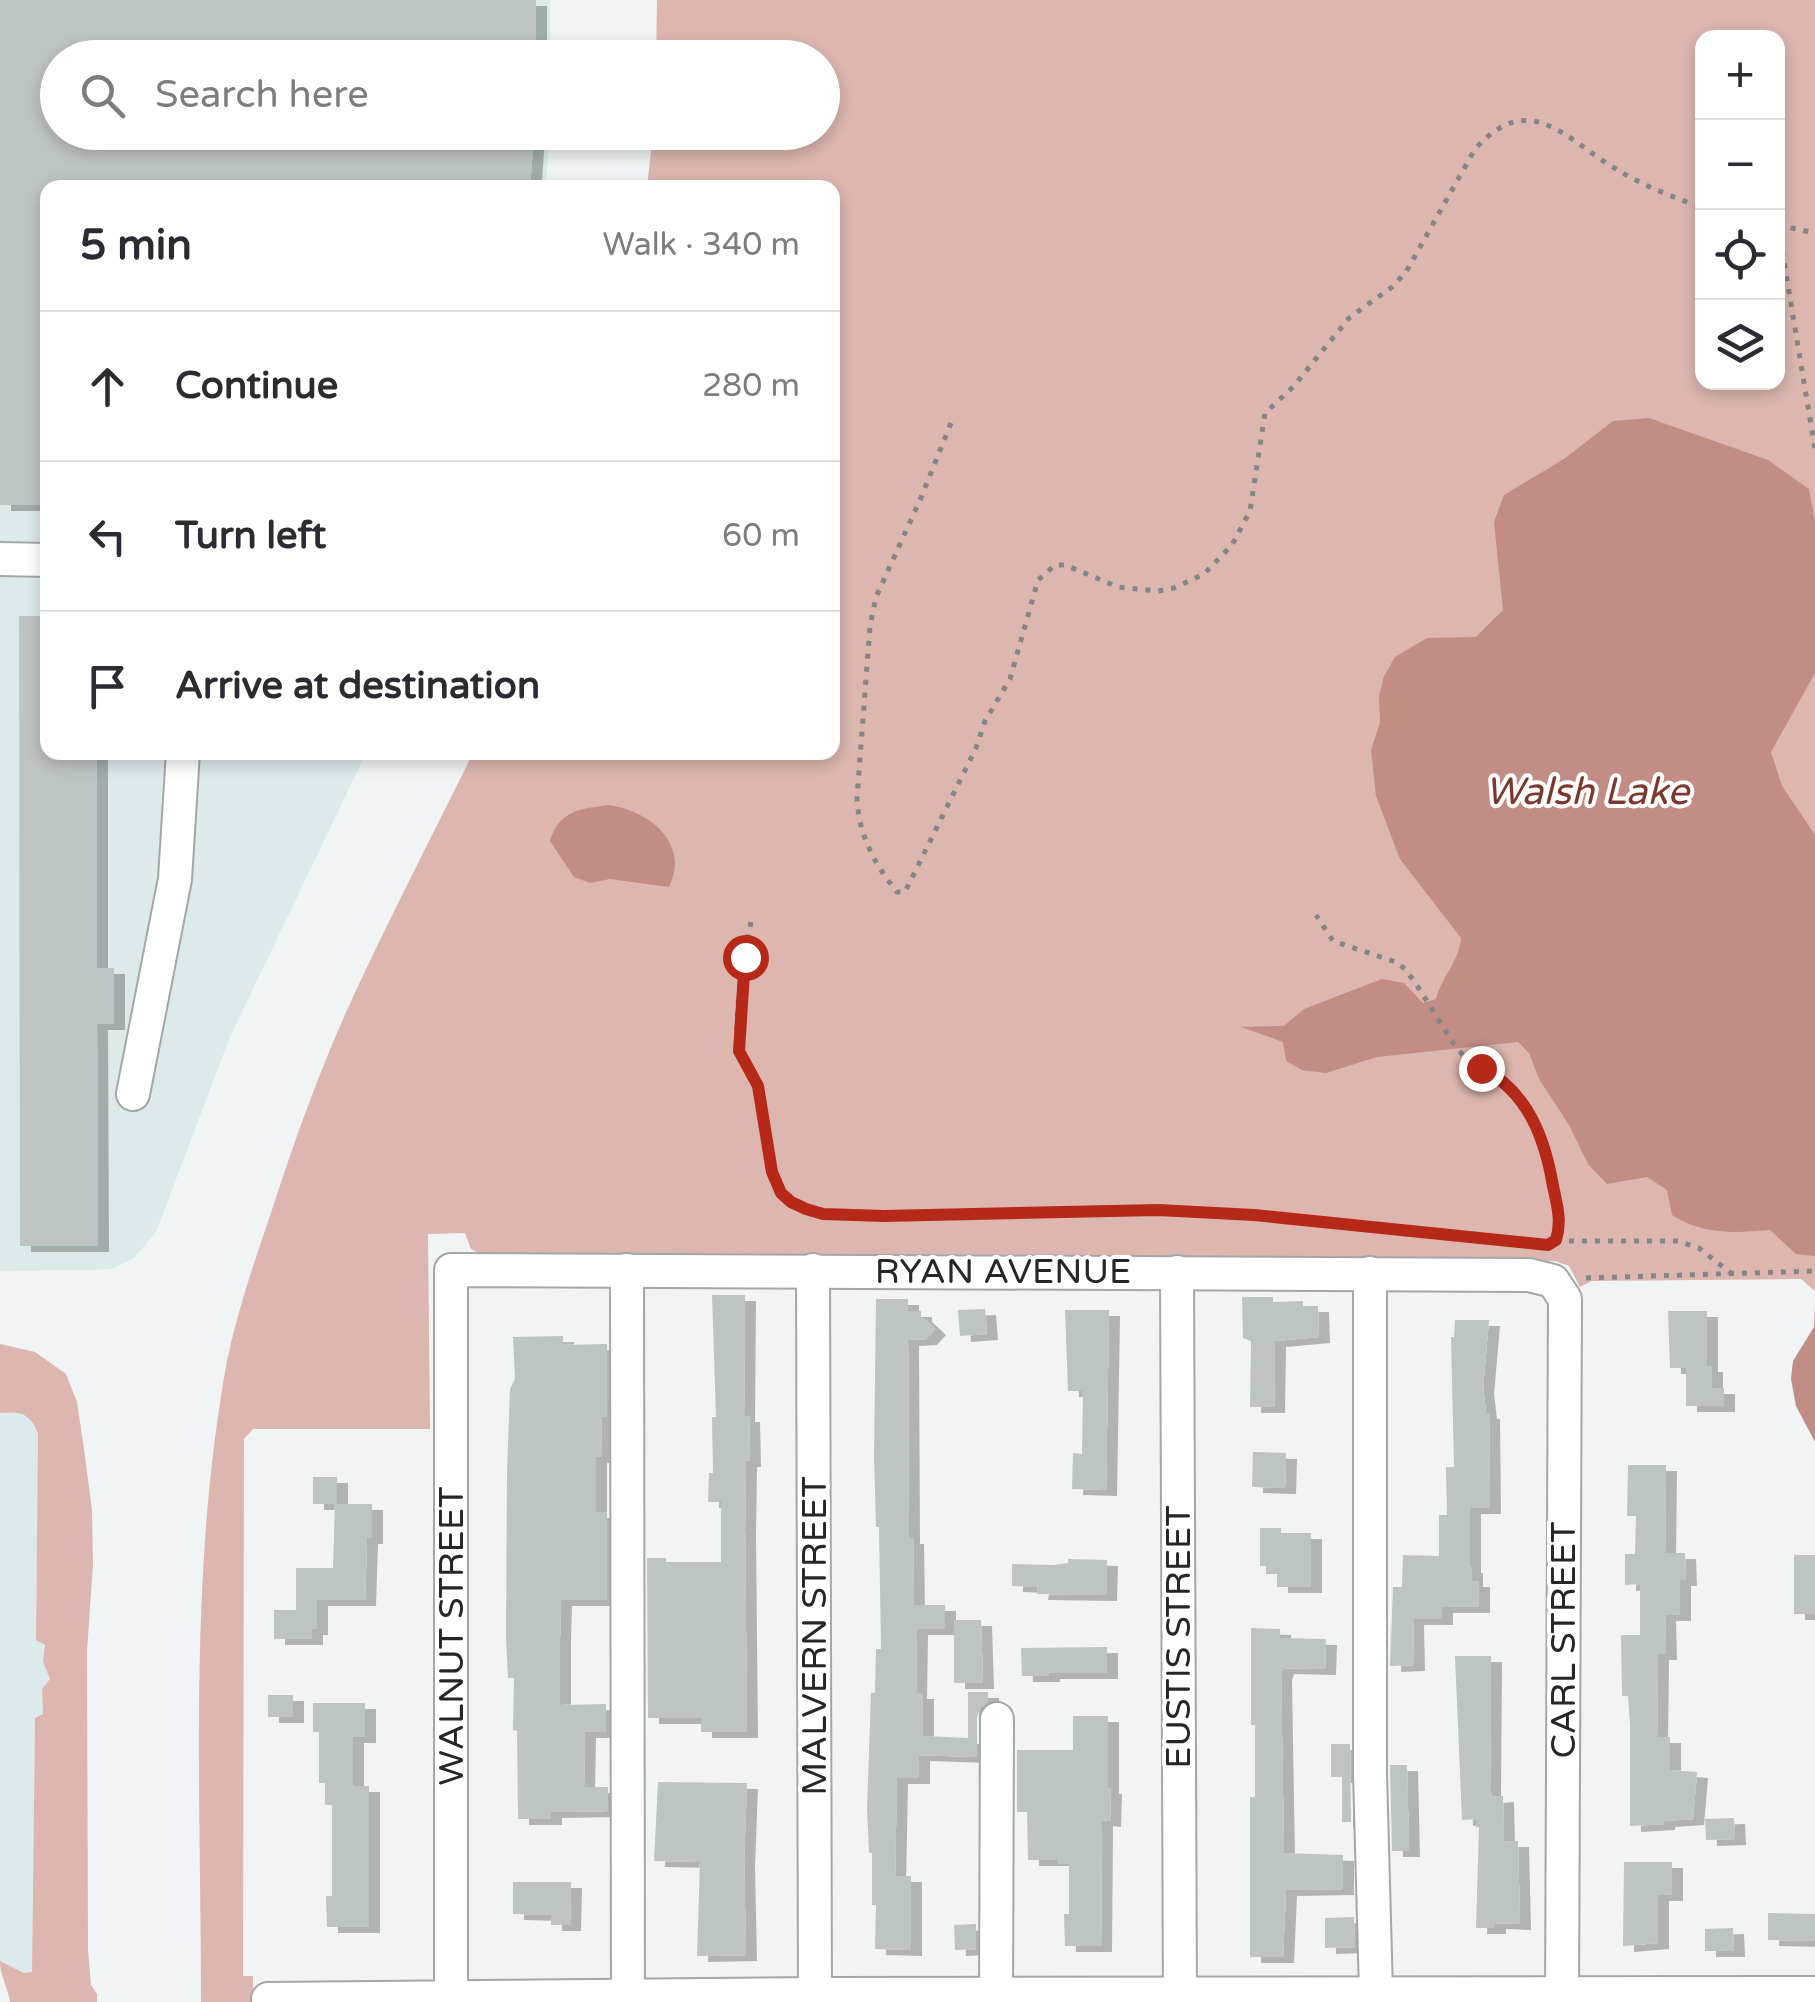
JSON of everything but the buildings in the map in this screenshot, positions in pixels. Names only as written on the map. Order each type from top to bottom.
[{"type":"street","points":[[0,560],[40,560]]},
{"type":"street","points":[[133,1094],[175,879],[182,760]]},
{"type":"street","name":"RYAN AVENUE","points":[[451,1270],[1370,1273],[1529,1276],[1557,1285]]},
{"type":"street","name":"WALNUT STREET","points":[[451,1270],[451,1999]]},
{"type":"street","points":[[627,1270],[628,1998]]},
{"type":"street","name":"MALVERN STREET","points":[[813,1270],[815,1998]]},
{"type":"street","name":"EUSTIS STREET","points":[[1176,1272],[1180,1997]]},
{"type":"street","points":[[1370,1273],[1370,1773],[1376,1993]]},
{"type":"street","name":"CARL STREET","points":[[1557,1285],[1564,1299],[1562,1998]]},
{"type":"street","points":[[996,1998],[997,1719]]},
{"type":"street","points":[[268,1999],[1376,1993],[1562,1998],[1815,1993]]},
{"type":"path","points":[[951,422],[884,575],[870,626],[858,821],[863,840],[897,892],[904,892],[976,748],[984,721],[1010,679],[1038,580],[1045,571],[1054,565],[1065,565],[1118,587],[1158,590],[1188,583],[1218,560],[1243,529],[1250,511],[1265,413],[1302,376],[1349,318],[1406,272],[1475,148],[1487,135],[1514,121],[1546,122],[1620,172],[1695,205]]},
{"type":"path","points":[[1785,227],[1815,233]]},
{"type":"path","points":[[1785,267],[1815,449]]},
{"type":"path","points":[[1316,915],[1333,941],[1396,962],[1425,995],[1460,1050],[1474,1065],[1504,1084],[1532,1117],[1552,1177],[1561,1226],[1556,1240]]},
{"type":"path","points":[[752,922],[737,1042],[758,1086],[772,1172],[781,1193],[806,1209],[823,1214],[884,1216],[1158,1210],[1254,1215],[1548,1245],[1556,1240],[1678,1240],[1699,1248],[1732,1274]]},
{"type":"path","points":[[1557,1285],[1600,1276],[1815,1271]]},
{"type":"shaded area","points":[[0,0],[550,0],[550,40],[40,40],[40,150],[548,150],[546,180],[40,180],[40,760],[363,760],[230,1037],[156,1232],[134,1258],[111,1269],[0,1271]]},
{"type":"shaded area","points":[[657,0],[1815,0],[1815,1291],[1801,1279],[1592,1281],[1580,1287],[1569,1266],[1555,1261],[486,1257],[471,1249],[465,1233],[428,1234],[430,1429],[253,1429],[244,1439],[243,1976],[253,1976],[253,2002],[201,2002],[199,1681],[206,1520],[227,1361],[298,1133],[353,997],[470,760],[840,760],[840,180],[648,180],[651,150],[840,150],[840,40],[656,40]]},
{"type":"shaded area","points":[[0,1344],[35,1352],[66,1374],[77,1402],[84,1449],[92,1510],[93,1564],[87,1651],[88,1950],[91,1985],[97,2002],[10,2002],[0,1966],[0,1961],[24,1973],[32,1972],[35,1718],[43,1714],[42,1689],[50,1679],[43,1662],[45,1645],[36,1640],[38,1434],[24,1415],[0,1413]]},
{"type":"shaded area","points":[[0,1411],[27,1415],[38,1434],[36,1640],[45,1644],[43,1661],[50,1679],[42,1689],[43,1714],[35,1719],[32,1973],[0,1961]]},
{"type":"water","name":"Walsh Lake","points":[[1649,418],[1768,460],[1809,489],[1815,521],[1815,673],[1771,752],[1782,786],[1815,835],[1815,1256],[1796,1254],[1770,1230],[1719,1231],[1684,1222],[1672,1215],[1667,1190],[1647,1177],[1607,1184],[1588,1164],[1569,1125],[1539,1079],[1529,1053],[1518,1042],[1377,1057],[1326,1073],[1302,1070],[1286,1061],[1283,1042],[1241,1027],[1284,1026],[1304,1009],[1382,979],[1404,983],[1423,1003],[1436,999],[1461,938],[1400,859],[1376,796],[1371,750],[1380,723],[1379,696],[1384,676],[1395,657],[1427,638],[1476,637],[1503,610],[1494,522],[1504,495],[1564,459],[1613,421]]},
{"type":"water","points":[[608,805],[638,814],[662,832],[675,857],[669,887],[610,879],[590,883],[574,877],[550,841],[554,831],[572,813]]},
{"type":"water","points":[[1815,1305],[1815,1442],[1796,1406],[1791,1379],[1793,1361],[1814,1327]]},
{"type":"route","points":[[745,957],[737,1042],[758,1086],[772,1172],[781,1193],[791,1202],[823,1214],[1158,1210],[1254,1215],[1548,1245],[1556,1240],[1561,1226],[1540,1134],[1518,1097],[1481,1068]]}]
